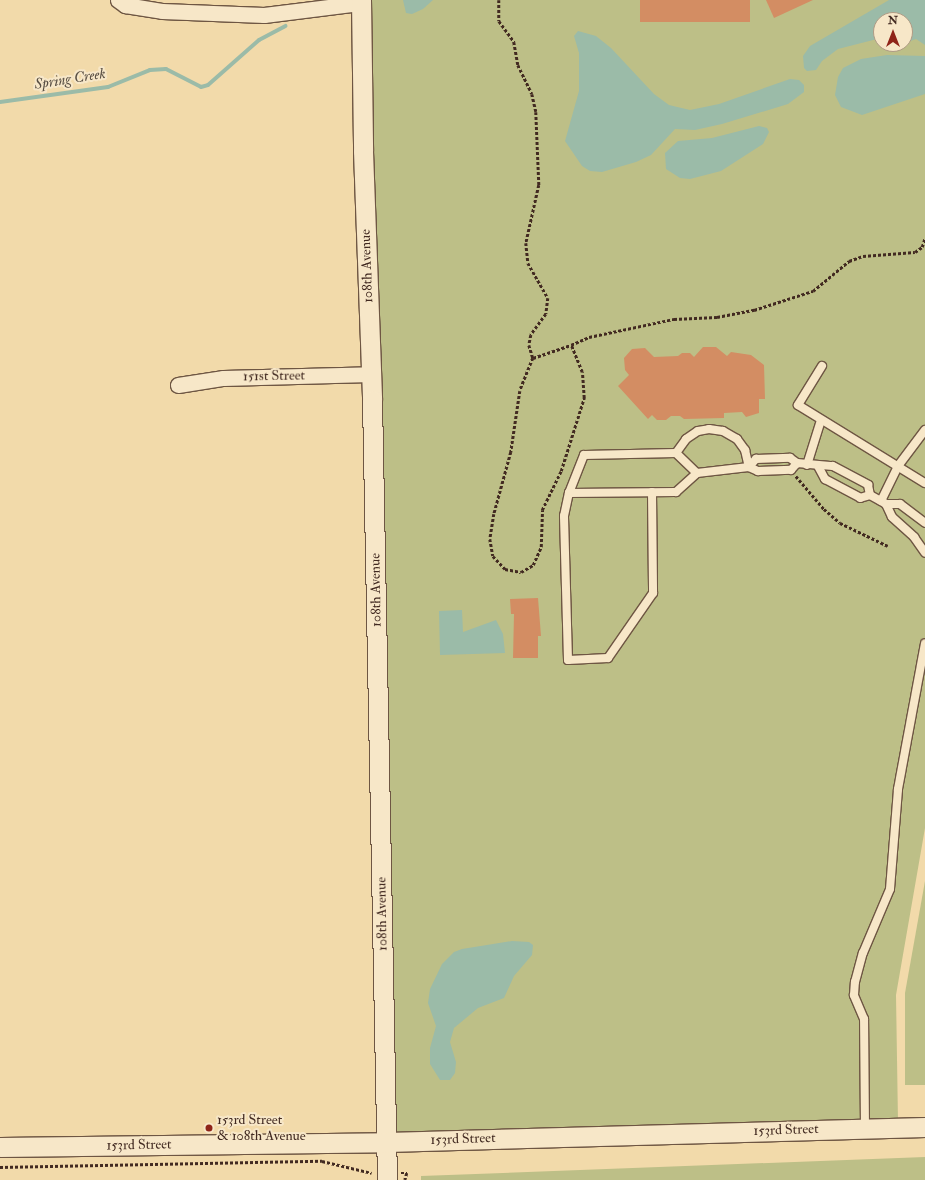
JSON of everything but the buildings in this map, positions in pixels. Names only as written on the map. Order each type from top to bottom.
[{"type":"street","points":[[118,0],[125,5],[162,11],[264,16],[361,2]]},
{"type":"street","name":"108th Avenue","points":[[361,2],[363,151],[371,374],[387,1180]]},
{"type":"street","name":"151st Street","points":[[178,385],[223,378],[371,374]]},
{"type":"street","name":"153rd Street","points":[[0,1147],[386,1142],[925,1127]]},
{"type":"lane","points":[[822,366],[798,405],[925,483]]},
{"type":"lane","points":[[807,464],[821,420]]},
{"type":"lane","points":[[676,453],[686,439],[698,431],[709,429],[723,431],[737,439],[745,450],[749,467]]},
{"type":"lane","points":[[883,502],[898,466],[925,430]]},
{"type":"lane","points":[[652,492],[653,593],[608,658],[568,660],[564,516],[569,493],[584,455],[676,453],[697,473]]},
{"type":"lane","points":[[749,467],[756,459],[790,458],[797,463],[818,466],[833,466],[868,485],[870,495]]},
{"type":"lane","points":[[569,493],[676,492],[697,473],[749,467],[758,471],[791,470],[797,463]]},
{"type":"lane","points":[[818,466],[825,478],[860,498],[870,495],[883,502],[900,504],[925,523]]},
{"type":"lane","points":[[883,502],[892,517],[914,537],[925,553]]},
{"type":"lane","points":[[865,1128],[864,1019],[854,995],[855,982],[863,953],[890,889],[898,789],[925,643]]},
{"type":"path","points":[[499,0],[499,21],[514,42],[518,65],[532,94],[536,112],[539,185],[526,243],[528,263],[548,298],[546,314],[531,335],[528,345],[534,358]]},
{"type":"path","points":[[571,345],[582,372],[584,398],[562,471],[542,510],[541,548],[533,565],[521,572],[505,569],[493,556],[490,539],[494,514],[511,452],[520,391],[534,358],[589,337],[674,319],[717,317],[754,310],[813,291],[835,270],[856,258],[915,252],[922,247],[925,238]]},
{"type":"path","points":[[791,470],[824,509],[840,523],[888,546]]},
{"type":"path","points":[[0,1167],[322,1161],[363,1173]]},
{"type":"path","points":[[405,1180],[407,1173]]},
{"type":"green space","points":[[369,0],[925,0],[925,828],[896,995],[898,1121],[393,1135]]},
{"type":"green space","points":[[925,881],[925,1085],[905,1085],[905,993]]},
{"type":"green space","points":[[925,1157],[925,1180],[421,1180],[421,1176]]},
{"type":"shaded area","points":[[403,0],[433,0],[423,9],[412,14],[406,13]]},
{"type":"shaded area","points":[[889,0],[925,0],[925,45],[916,39],[913,40],[913,12],[873,12],[873,40],[838,49],[822,61],[816,70],[807,71],[804,68],[803,56],[810,46]]},
{"type":"shaded area","points":[[578,31],[596,36],[611,48],[654,94],[669,105],[690,110],[719,104],[790,79],[799,80],[804,85],[804,92],[788,104],[722,124],[695,130],[675,129],[651,155],[636,162],[602,172],[590,171],[582,166],[565,141],[579,91],[579,53],[574,36]]},
{"type":"shaded area","points":[[887,55],[925,56],[925,94],[862,115],[841,107],[835,95],[838,77],[843,68],[861,59]]},
{"type":"shaded area","points":[[759,126],[767,128],[769,132],[763,144],[721,171],[690,179],[680,178],[666,169],[665,153],[678,141],[712,138]]},
{"type":"shaded area","points":[[462,610],[463,632],[496,620],[503,634],[505,653],[440,655],[439,611]]},
{"type":"shaded area","points":[[512,941],[529,942],[533,945],[532,955],[514,976],[504,998],[478,1008],[454,1028],[450,1042],[456,1062],[455,1073],[450,1080],[440,1080],[430,1064],[430,1048],[436,1026],[428,1003],[430,989],[442,964],[454,952],[462,949]]},
{"type":"waterway","name":"Spring Creek","points":[[0,102],[108,87],[150,70],[166,69],[201,87],[208,85],[259,40],[285,26]]},
{"type":"place","name":"153rd Street & 108th Avenue","points":[[209,1128]]}]
